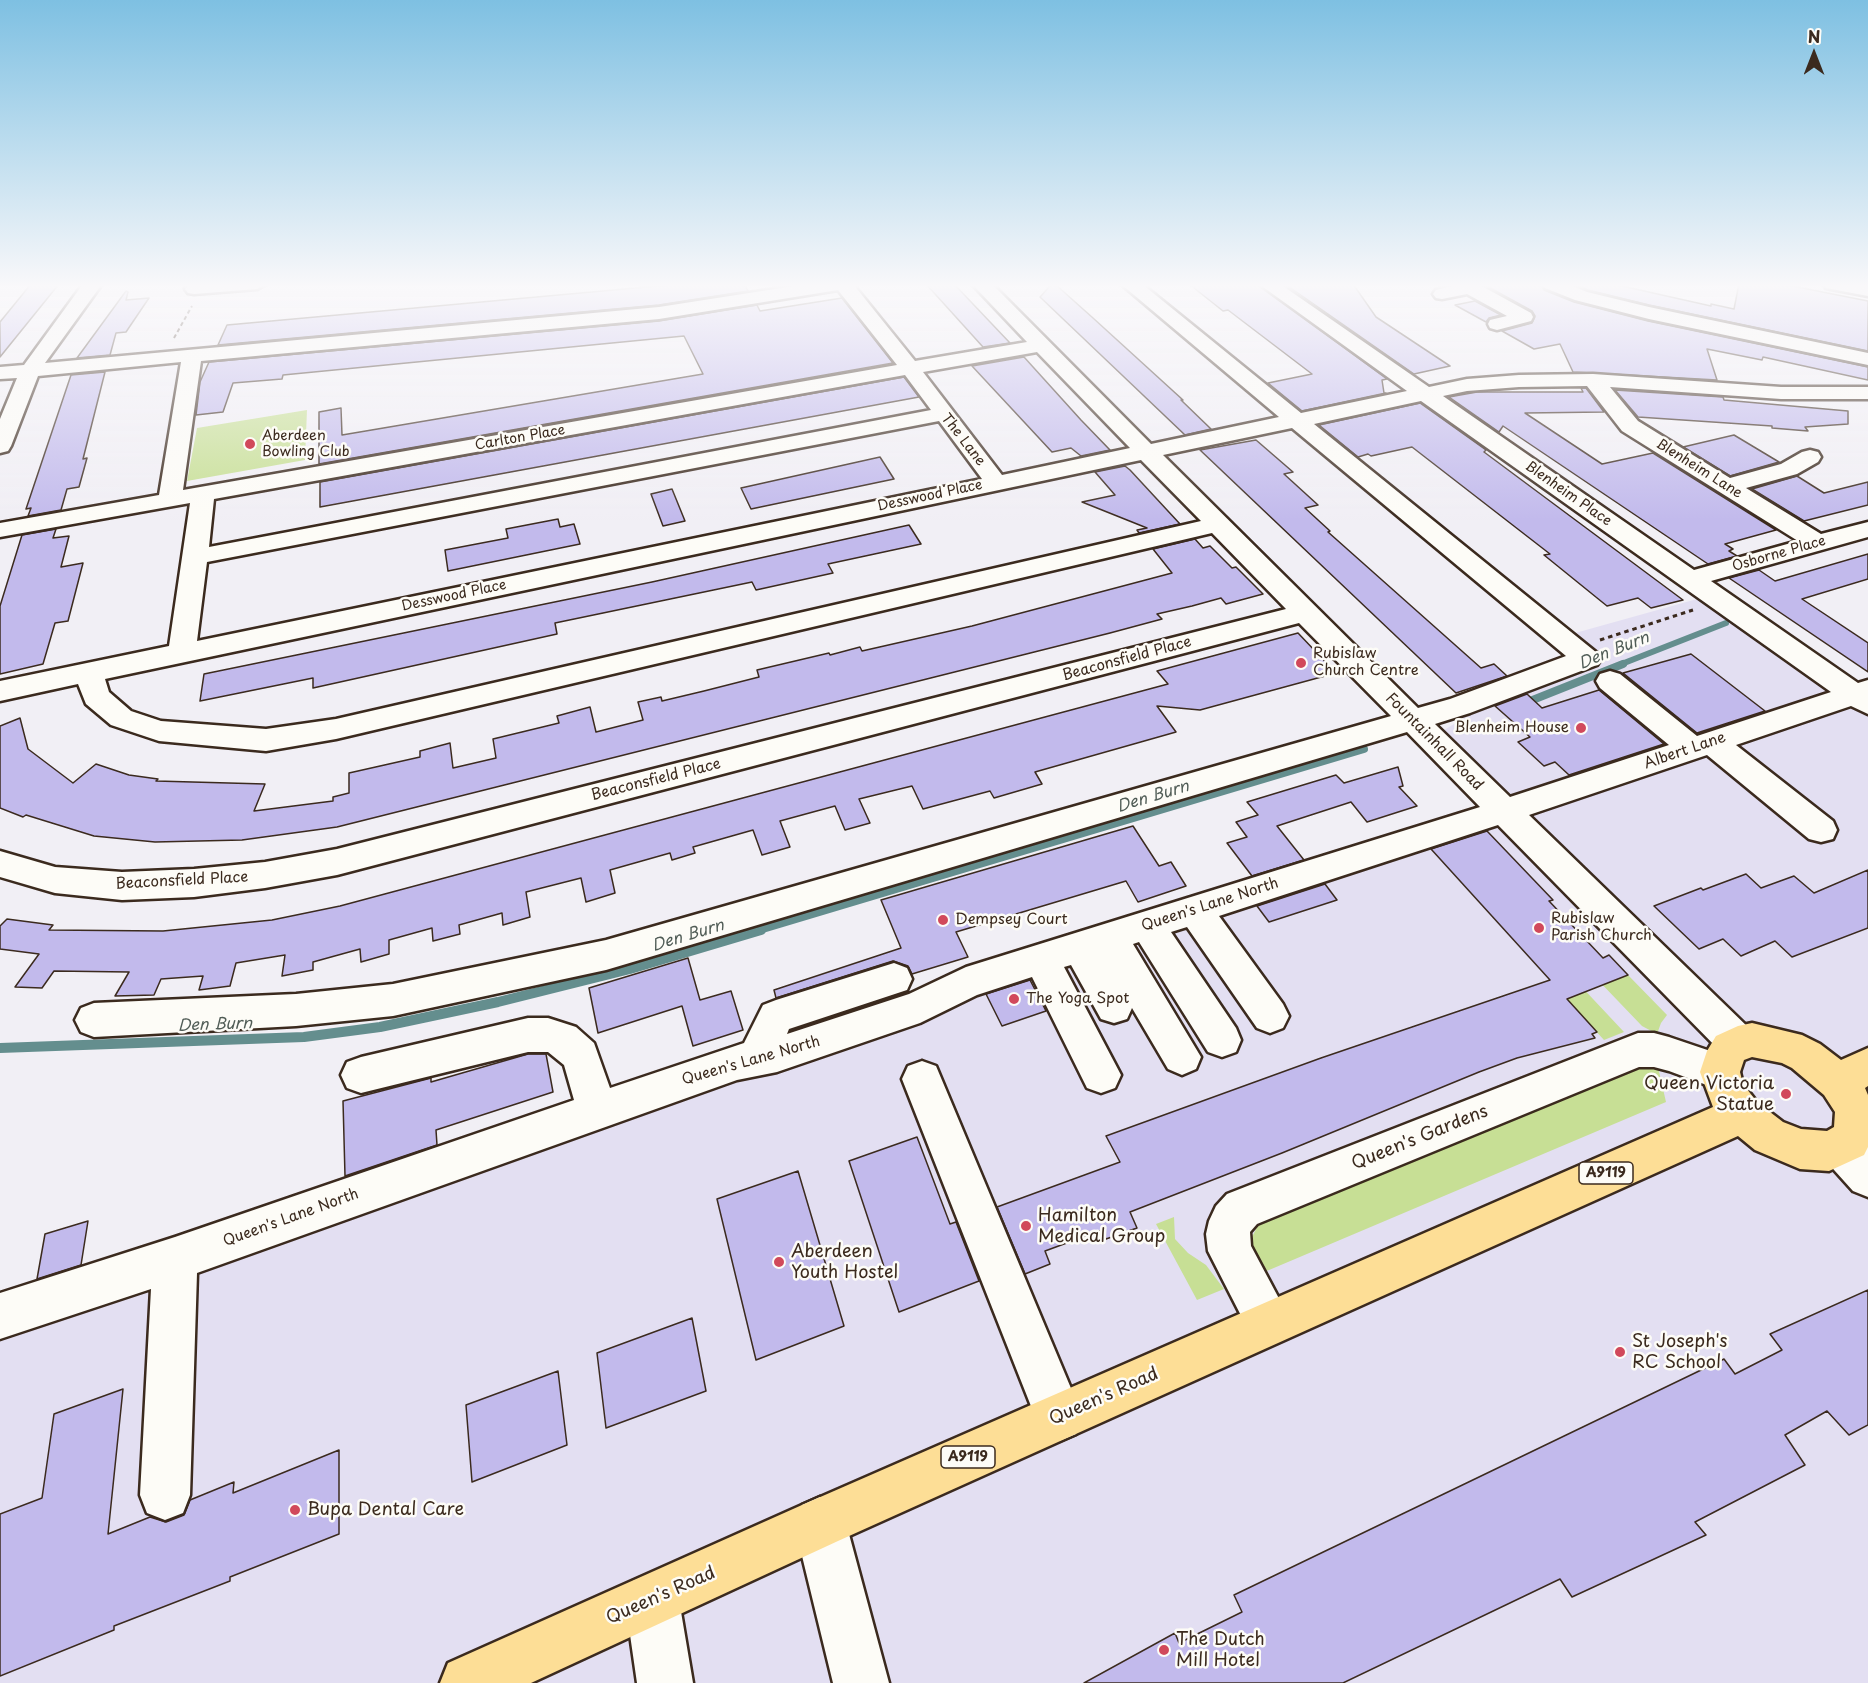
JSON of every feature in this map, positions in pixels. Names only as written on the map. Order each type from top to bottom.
[{"type":"main road","points":[[1761,1041],[1788,1047],[1806,1056],[1854,1104],[1829,1151],[1800,1149],[1769,1136],[1743,1115],[1726,1093],[1729,1058],[1761,1041]]},
{"type":"main road","name":"Queen's Road","points":[[468,1683],[820,1523],[1690,1136],[1743,1115]]},
{"type":"street","points":[[0,446],[30,370],[35,363]]},
{"type":"street","points":[[0,373],[112,363]]},
{"type":"street","points":[[170,500],[191,363]]},
{"type":"street","name":"The Lane","points":[[906,363],[996,482]]},
{"type":"street","name":"Carlton Place","points":[[0,530],[941,363]]},
{"type":"street","name":"Fountainhall Road","points":[[1058,363],[1503,810],[1729,1058]]},
{"type":"street","points":[[94,1020],[296,1010],[393,1000],[606,955],[1460,706],[1587,659],[1226,363]]},
{"type":"street","name":"Blenheim Place","points":[[1380,363],[1690,579],[1864,696]]},
{"type":"street","name":"Desswood Place","points":[[0,691],[1295,419],[1467,385],[1519,381],[1593,380],[1780,393],[1868,393]]},
{"type":"street","name":"Blenheim Lane","points":[[1593,380],[1630,426],[1818,543]]},
{"type":"street","points":[[194,557],[943,414]]},
{"type":"street","points":[[1726,486],[1789,470],[1810,458]]},
{"type":"street","points":[[182,653],[203,494]]},
{"type":"street","points":[[89,672],[96,698],[121,718],[159,731],[266,740],[336,729],[1219,524]]},
{"type":"street","name":"Osborne Place","points":[[1690,579],[1868,529]]},
{"type":"street","name":"Beaconsfield Place","points":[[0,864],[55,880],[122,886],[194,883],[265,875],[337,862],[1305,613]]},
{"type":"street","points":[[1610,681],[1821,830]]},
{"type":"street","name":"Albert Lane","points":[[1503,810],[1702,745],[1864,696]]},
{"type":"street","name":"Queen's Lane North","points":[[0,1316],[175,1259],[737,1062],[777,1055],[920,1007],[966,983],[1042,961],[1503,810]]},
{"type":"street","points":[[1195,909],[1270,1017]]},
{"type":"street","points":[[1147,925],[1222,1040]]},
{"type":"street","points":[[1095,942],[1114,1007]]},
{"type":"street","points":[[1095,942],[1182,1057]]},
{"type":"street","points":[[1042,961],[1101,1075]]},
{"type":"street","points":[[756,1059],[776,1017],[894,979]]},
{"type":"street","points":[[361,1075],[528,1035],[548,1035],[562,1039],[580,1055],[597,1110]]},
{"type":"street","name":"Queen's Gardens","points":[[1269,1323],[1230,1251],[1228,1234],[1231,1221],[1242,1209],[1638,1050],[1729,1058]]},
{"type":"street","points":[[922,1079],[1059,1417]]},
{"type":"street","points":[[1854,1104],[1868,1176]]},
{"type":"street","points":[[165,1495],[175,1259]]},
{"type":"street","points":[[820,1523],[861,1683]]},
{"type":"street","points":[[652,1600],[665,1683]]},
{"type":"path","points":[[1574,648],[1721,600]]},
{"type":"shaded area","points":[[1697,599],[1849,706],[1868,700],[1868,1683],[0,1683],[0,1330],[930,1015],[972,990],[1524,815],[1441,732],[1478,709],[1602,662],[1568,635]]},
{"type":"green space","name":"Aberdeen Bowling Club","points":[[307,410],[305,460],[187,481],[197,428]]},
{"type":"green space","points":[[1628,975],[1667,1015],[1657,1034],[1642,1026],[1595,977],[1606,984]]},
{"type":"green space","points":[[1578,983],[1624,1032],[1604,1040],[1559,991]]},
{"type":"green space","points":[[1645,1065],[1658,1067],[1666,1102],[1262,1273],[1252,1250],[1252,1237],[1257,1227],[1264,1221]]},
{"type":"green space","points":[[1174,1217],[1175,1239],[1188,1253],[1206,1265],[1224,1289],[1197,1300],[1156,1224]]},
{"type":"building","points":[[209,363],[411,363],[283,375],[282,379],[233,383],[223,412],[196,415],[200,382]]},
{"type":"building","points":[[697,363],[893,363],[319,464],[319,412],[341,408],[342,435],[703,374]]},
{"type":"building","points":[[992,363],[1029,363],[1110,450],[1081,456],[1071,448],[1052,452],[972,366]]},
{"type":"building","points":[[1109,363],[1142,363],[1211,429],[1185,435]]},
{"type":"building","points":[[1297,363],[1364,363],[1387,379],[1382,380],[1384,393],[1386,393],[1302,411],[1268,383],[1312,374]]},
{"type":"building","points":[[1398,363],[1445,363],[1450,366],[1414,374]]},
{"type":"building","points":[[1569,363],[1711,363],[1717,380],[1573,372]]},
{"type":"building","points":[[1788,363],[1847,363],[1868,367],[1868,380]]},
{"type":"building","points":[[105,372],[83,459],[87,458],[79,487],[67,489],[61,510],[28,516],[31,508],[26,509],[71,375]]},
{"type":"building","points":[[904,377],[919,397],[320,507],[320,482]]},
{"type":"building","points":[[1581,388],[1586,388],[1604,412],[1525,413],[1602,464],[1653,453],[1776,530],[1725,544],[1733,549],[1729,551],[1737,556],[1708,564],[1503,426],[1499,432],[1449,397],[1477,392],[1583,392]]},
{"type":"building","points":[[1615,390],[1723,397],[1724,400],[1848,411],[1848,424],[1805,427],[1808,431],[1772,428],[1772,426],[1638,417]]},
{"type":"building","points":[[1420,403],[1486,450],[1484,452],[1683,600],[1651,608],[1638,598],[1607,606],[1544,555],[1550,554],[1412,447],[1358,457],[1319,425]]},
{"type":"building","points":[[1734,435],[1779,462],[1730,476],[1683,447]]},
{"type":"building","points":[[1256,440],[1293,472],[1284,474],[1318,505],[1305,508],[1330,531],[1328,532],[1481,668],[1494,664],[1507,676],[1456,693],[1200,450]]},
{"type":"building","points":[[880,457],[894,479],[751,509],[741,488]]},
{"type":"building","points":[[1125,466],[1180,524],[1139,533],[1137,530],[1147,528],[1082,502],[1115,495],[1095,472]]},
{"type":"building","points":[[1797,476],[1824,493],[1868,482],[1868,505],[1804,521],[1752,489]]},
{"type":"building","points":[[672,489],[685,521],[663,526],[651,494]]},
{"type":"building","points":[[558,519],[560,527],[574,524],[580,544],[448,571],[445,550],[508,538],[506,529]]},
{"type":"building","points":[[909,525],[921,544],[828,564],[833,573],[756,590],[752,582],[555,623],[557,634],[313,688],[313,678],[200,701],[204,674],[652,582]]},
{"type":"building","points":[[56,529],[53,538],[69,536],[61,567],[83,563],[68,621],[55,623],[43,664],[0,674],[0,606],[22,535]]},
{"type":"building","points":[[1195,539],[1203,548],[1210,546],[1232,568],[1236,567],[1263,594],[1226,604],[1221,598],[1157,614],[1162,619],[337,827],[242,840],[155,842],[94,836],[26,815],[23,817],[0,808],[0,726],[20,718],[28,749],[73,783],[96,764],[129,775],[158,779],[156,781],[265,784],[254,811],[333,801],[333,797],[349,793],[349,773],[420,757],[420,751],[450,743],[453,768],[496,758],[493,739],[559,723],[557,716],[590,707],[596,732],[643,720],[638,702],[661,697],[662,701],[704,691],[759,677],[757,670],[860,647],[862,651],[972,626],[1172,573],[1153,549]]},
{"type":"building","points":[[1868,554],[1868,579],[1802,599],[1868,643],[1868,672],[1729,578],[1759,570],[1775,581]]},
{"type":"building","points":[[1298,633],[1336,673],[1200,710],[1157,706],[1176,732],[1035,772],[1042,784],[994,798],[990,791],[923,809],[912,786],[859,799],[870,823],[845,830],[835,806],[780,821],[790,847],[762,855],[753,830],[693,847],[695,853],[672,860],[670,853],[610,870],[615,893],[586,902],[581,878],[526,892],[530,917],[503,925],[502,913],[459,925],[460,934],[433,941],[432,928],[389,940],[389,954],[361,962],[360,949],[313,962],[313,970],[282,976],[285,955],[236,963],[230,986],[199,990],[203,976],[161,979],[154,995],[115,996],[129,972],[54,971],[42,988],[15,987],[39,954],[0,949],[0,926],[7,919],[53,925],[49,930],[163,931],[272,920],[340,906],[1168,684],[1157,671]]},
{"type":"building","points":[[1691,654],[1765,711],[1697,733],[1623,673]]},
{"type":"building","name":"Blenheim House","points":[[1599,690],[1664,744],[1569,775],[1555,762],[1544,766],[1518,742],[1530,737],[1495,706],[1527,694],[1542,708]]},
{"type":"building","points":[[1398,767],[1403,786],[1399,787],[1417,806],[1367,822],[1351,802],[1277,826],[1304,860],[1252,876],[1227,843],[1247,837],[1236,822],[1258,815],[1247,802],[1336,775],[1344,783]]},
{"type":"building","points":[[1133,826],[1159,866],[1171,862],[1186,886],[1138,902],[1126,881],[956,932],[968,957],[912,974],[908,966],[893,961],[776,998],[774,990],[901,948],[881,900]]},
{"type":"building","points":[[1487,831],[1553,900],[1549,901],[1603,958],[1609,955],[1628,975],[1567,999],[1597,1032],[1592,1034],[1595,1038],[1517,1058],[1479,1072],[1282,1153],[1130,1212],[1137,1228],[1106,1239],[1102,1230],[1045,1251],[1050,1264],[1025,1274],[997,1207],[1120,1162],[1106,1136],[1321,1058],[1550,980],[1431,849]]},
{"type":"building","points":[[1868,870],[1868,928],[1792,957],[1775,941],[1741,956],[1723,939],[1699,949],[1654,906],[1746,874],[1761,888],[1794,876],[1814,893]]},
{"type":"building","points":[[1325,884],[1337,900],[1269,922],[1257,906]]},
{"type":"building","points":[[688,958],[700,1000],[731,991],[743,1030],[693,1046],[682,1006],[598,1033],[589,988]]},
{"type":"building","name":"The Yoga Spot","points":[[1030,980],[1046,1011],[1002,1026],[986,994]]},
{"type":"building","points":[[528,1054],[546,1054],[553,1092],[436,1130],[437,1145],[345,1176],[343,1101],[431,1078],[431,1082]]},
{"type":"building","points":[[917,1137],[950,1224],[956,1222],[979,1281],[899,1312],[849,1161]]},
{"type":"building","name":"Aberdeen Youth Hostel","points":[[798,1171],[844,1326],[756,1360],[717,1199]]},
{"type":"building","points":[[88,1221],[81,1265],[37,1279],[45,1234]]},
{"type":"building","points":[[1868,1290],[1868,1425],[1849,1435],[1827,1411],[1785,1435],[1805,1465],[1695,1522],[1706,1535],[1572,1597],[1560,1579],[1343,1683],[1084,1683],[1175,1633],[1179,1643],[1242,1612],[1234,1595],[1724,1359],[1735,1374],[1782,1350],[1770,1334]]},
{"type":"building","points":[[692,1318],[706,1391],[606,1428],[597,1353]]},
{"type":"building","points":[[558,1371],[567,1445],[472,1482],[466,1405]]},
{"type":"building","points":[[123,1389],[108,1534],[150,1517],[166,1522],[184,1515],[190,1500],[234,1482],[233,1493],[339,1450],[339,1534],[230,1577],[230,1581],[114,1626],[114,1630],[0,1676],[0,1514],[42,1498],[54,1414]]},
{"type":"waterway","name":"Den Burn","points":[[1619,665],[1726,623]]},
{"type":"waterway","name":"Den Burn","points":[[1525,703],[1623,664]]},
{"type":"waterway","name":"Den Burn","points":[[756,931],[1364,749]]},
{"type":"waterway","name":"Den Burn","points":[[0,1048],[304,1037],[380,1027],[498,1002],[630,969],[761,930]]},
{"type":"place","name":"Aberdeen Bowling Club","points":[[250,444]]},
{"type":"place","name":"Rubislaw Church Centre","points":[[1301,663]]},
{"type":"place","name":"Blenheim House","points":[[1581,728]]},
{"type":"place","name":"Dempsey Court","points":[[943,920]]},
{"type":"place","name":"Rubislaw Parish Church","points":[[1539,928]]},
{"type":"place","name":"The Yoga Spot","points":[[1014,999]]},
{"type":"place","name":"Queen Victoria Statue","points":[[1786,1094]]},
{"type":"place","name":"Hamilton Medical Group","points":[[1026,1226]]},
{"type":"place","name":"Aberdeen Youth Hostel","points":[[779,1262]]},
{"type":"place","name":"St Joseph's RC School","points":[[1620,1352]]},
{"type":"place","name":"Bupa Dental Care","points":[[295,1510]]},
{"type":"place","name":"The Dutch Mill Hotel","points":[[1164,1650]]}]
